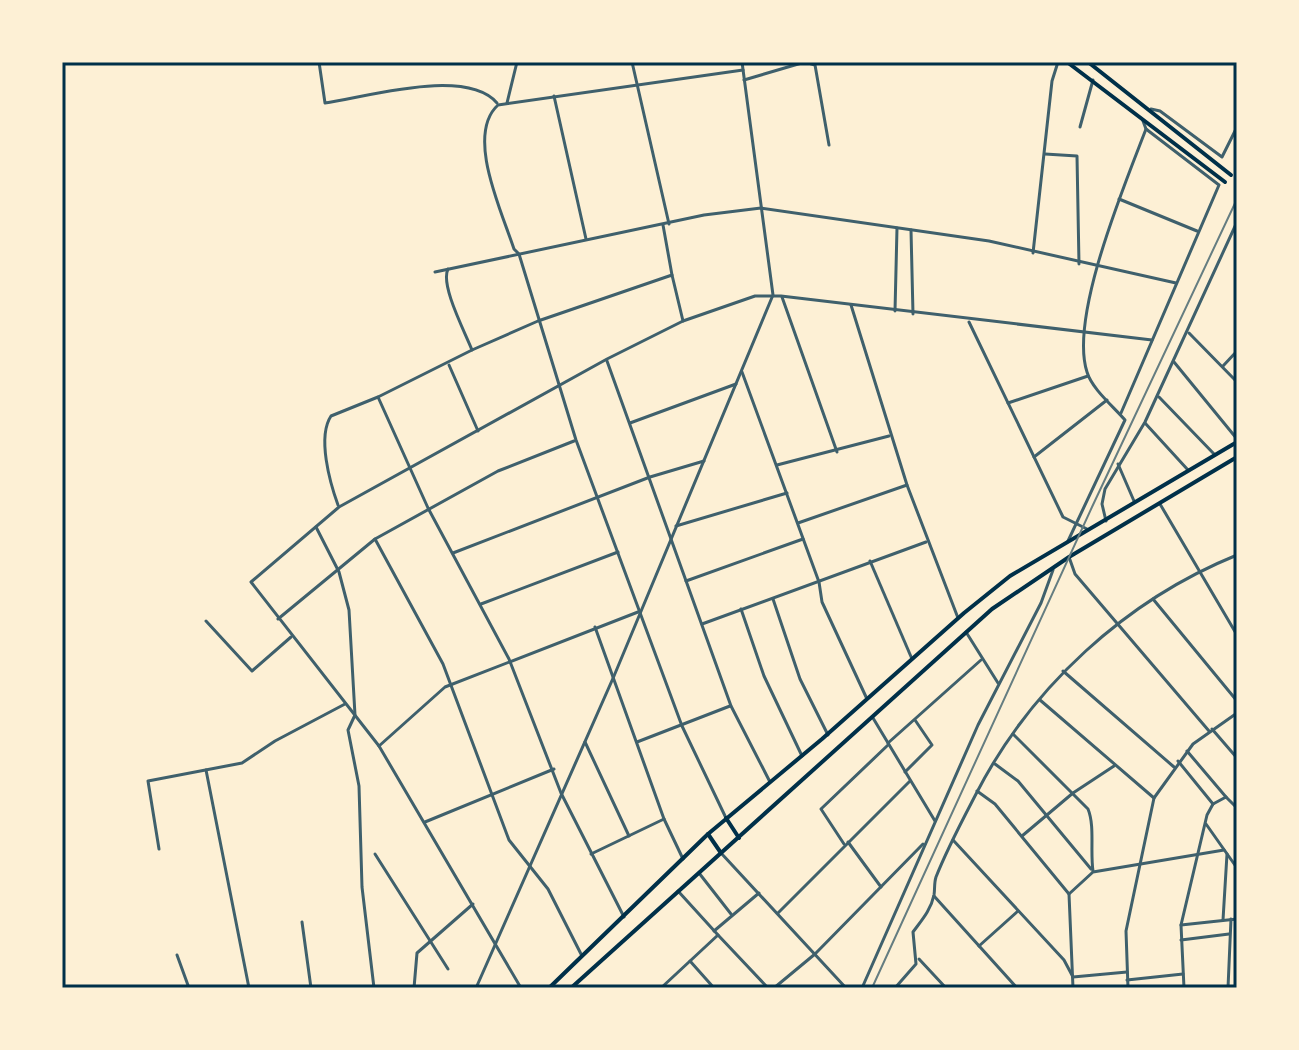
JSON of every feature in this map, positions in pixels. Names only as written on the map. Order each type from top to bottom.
[{"type":"main road","points":[[1067,62],[1225,182]]},
{"type":"main road","points":[[1088,62],[1231,175]]},
{"type":"main road","points":[[549,988],[708,834],[828,735],[958,618],[1010,576],[1237,441]]},
{"type":"main road","points":[[571,988],[965,631],[1069,557],[1237,457]]},
{"type":"main road","points":[[726,818],[739,838]]},
{"type":"main road","points":[[708,834],[721,853]]},
{"type":"street","points":[[319,62],[325,103],[448,84],[482,92],[498,105]]},
{"type":"street","points":[[507,103],[517,62]]},
{"type":"street","points":[[632,62],[669,224]]},
{"type":"street","points":[[476,988],[614,676],[773,295],[742,62]]},
{"type":"street","points":[[744,80],[805,62],[813,64],[818,69],[829,145]]},
{"type":"street","points":[[1033,253],[1058,62]]},
{"type":"street","points":[[726,818],[682,726],[576,440],[488,168],[483,130],[488,115],[498,105],[743,70]]},
{"type":"street","points":[[1080,127],[1093,80]]},
{"type":"street","points":[[554,96],[586,239]]},
{"type":"street","points":[[1146,109],[1160,111],[1222,157],[1237,127]]},
{"type":"street","points":[[1120,414],[1219,185],[1146,129],[1141,118]]},
{"type":"street","points":[[1066,545],[1125,420],[1088,376],[1081,349],[1099,268],[1119,199],[1146,129]]},
{"type":"street","points":[[1044,154],[1077,156],[1079,264]]},
{"type":"street","points":[[1119,199],[1199,231]]},
{"type":"street","points":[[435,272],[517,252],[741,208],[761,208],[989,241],[1079,264],[1176,283]]},
{"type":"street","points":[[1106,521],[1102,504],[1118,464],[1145,422],[1237,222]]},
{"type":"street","points":[[663,225],[683,321]]},
{"type":"street","points":[[895,311],[897,228]]},
{"type":"street","points":[[911,230],[913,314]]},
{"type":"street","points":[[448,269],[445,276],[448,288],[472,350]]},
{"type":"street","points":[[339,507],[326,445],[327,422],[331,416],[538,321],[672,275]]},
{"type":"street","points":[[521,988],[379,746],[251,582],[339,507],[607,359],[683,321],[755,296],[773,295],[1152,340]]},
{"type":"street","points":[[781,296],[837,452]]},
{"type":"street","points":[[851,305],[926,542],[958,618]]},
{"type":"street","points":[[968,320],[1063,517],[1075,526],[1091,530]]},
{"type":"street","points":[[1188,332],[1237,382]]},
{"type":"street","points":[[1223,366],[1237,351]]},
{"type":"street","points":[[607,359],[731,706],[770,782]]},
{"type":"street","points":[[1174,362],[1237,441]]},
{"type":"street","points":[[448,363],[478,431]]},
{"type":"street","points":[[742,372],[819,582],[822,602],[867,699]]},
{"type":"street","points":[[1008,403],[1088,376]]},
{"type":"street","points":[[630,423],[738,384]]},
{"type":"street","points":[[1157,396],[1215,455]]},
{"type":"street","points":[[378,397],[428,508],[509,659],[561,793],[624,918]]},
{"type":"street","points":[[1034,457],[1107,400]]},
{"type":"street","points":[[1145,422],[1188,470]]},
{"type":"street","points":[[777,465],[891,436]]},
{"type":"street","points":[[278,619],[339,572],[375,539],[498,471],[576,440]]},
{"type":"street","points":[[453,553],[650,477],[704,461]]},
{"type":"street","points":[[1118,464],[1135,503]]},
{"type":"street","points":[[798,523],[907,485]]},
{"type":"street","points":[[676,526],[787,493]]},
{"type":"street","points":[[1159,504],[1237,635]]},
{"type":"street","points":[[316,526],[339,572],[349,610],[355,715],[348,730],[359,786],[363,903],[374,988]]},
{"type":"street","points":[[375,539],[451,684],[509,840],[548,889],[583,957]]},
{"type":"street","points":[[686,581],[804,539]]},
{"type":"street","points":[[702,624],[926,542]]},
{"type":"street","points":[[481,604],[618,552]]},
{"type":"street","points":[[895,988],[911,974],[917,957],[913,932],[934,896],[935,881],[953,840],[977,791],[1013,734],[1063,671],[1119,621],[1198,571],[1237,555]]},
{"type":"street","points":[[1069,557],[1075,574],[1237,758]]},
{"type":"street","points":[[870,561],[912,659]]},
{"type":"street","points":[[862,988],[998,683],[1041,603],[1054,567]]},
{"type":"street","points":[[773,599],[800,679],[828,735]]},
{"type":"street","points":[[1153,599],[1237,701]]},
{"type":"street","points":[[741,609],[764,676],[802,756]]},
{"type":"street","points":[[379,746],[451,684],[509,659],[640,611]]},
{"type":"street","points":[[206,621],[252,671],[291,637]]},
{"type":"street","points":[[595,627],[664,819],[683,859]]},
{"type":"street","points":[[965,631],[998,683]]},
{"type":"street","points":[[881,887],[821,809],[981,660]]},
{"type":"street","points":[[1063,671],[1174,767]]},
{"type":"street","points":[[1040,700],[1154,798]]},
{"type":"street","points":[[159,849],[148,781],[252,758],[275,741],[346,704]]},
{"type":"street","points":[[637,742],[731,706]]},
{"type":"street","points":[[1126,988],[1126,931],[1154,798],[1187,751],[1237,713]]},
{"type":"street","points":[[871,715],[935,821]]},
{"type":"street","points":[[905,772],[932,745],[915,719]]},
{"type":"street","points":[[1013,734],[1088,809],[1092,820],[1089,835],[1093,872]]},
{"type":"street","points":[[584,740],[629,836]]},
{"type":"street","points":[[1187,751],[1237,808]]},
{"type":"street","points":[[1178,761],[1213,804]]},
{"type":"street","points":[[995,764],[1018,781],[1093,872]]},
{"type":"street","points":[[1022,836],[1073,793],[1116,765]]},
{"type":"street","points":[[425,822],[554,769]]},
{"type":"street","points":[[206,770],[249,988]]},
{"type":"street","points":[[778,913],[910,781]]},
{"type":"street","points":[[977,791],[995,804],[1069,894],[1073,988]]},
{"type":"street","points":[[1184,988],[1181,925],[1213,804],[1226,797]]},
{"type":"street","points":[[591,854],[664,819]]},
{"type":"street","points":[[1206,824],[1237,868]]},
{"type":"street","points":[[953,840],[1064,960],[1073,977]]},
{"type":"street","points":[[774,988],[815,954],[926,842]]},
{"type":"street","points":[[1069,894],[1093,872],[1226,852]]},
{"type":"street","points":[[1223,920],[1226,852]]},
{"type":"street","points":[[721,853],[846,988]]},
{"type":"street","points":[[375,854],[448,969]]},
{"type":"street","points":[[699,873],[732,915]]},
{"type":"street","points":[[678,891],[768,988]]},
{"type":"street","points":[[714,931],[759,893]]},
{"type":"street","points":[[934,896],[1017,988]]},
{"type":"street","points":[[414,988],[414,963],[429,939],[473,904]]},
{"type":"street","points":[[978,947],[1018,911]]},
{"type":"street","points":[[1228,988],[1231,919]]},
{"type":"street","points":[[1181,925],[1237,919]]},
{"type":"street","points":[[302,922],[311,988]]},
{"type":"street","points":[[1181,940],[1230,934]]},
{"type":"street","points":[[661,988],[718,935]]},
{"type":"street","points":[[177,955],[189,988]]},
{"type":"street","points":[[917,957],[946,988]]},
{"type":"street","points":[[690,961],[714,988]]},
{"type":"street","points":[[1073,977],[1127,972]]},
{"type":"street","points":[[1127,980],[1183,974]]},
{"type":"railway","points":[[872,988],[1237,199]]}]
